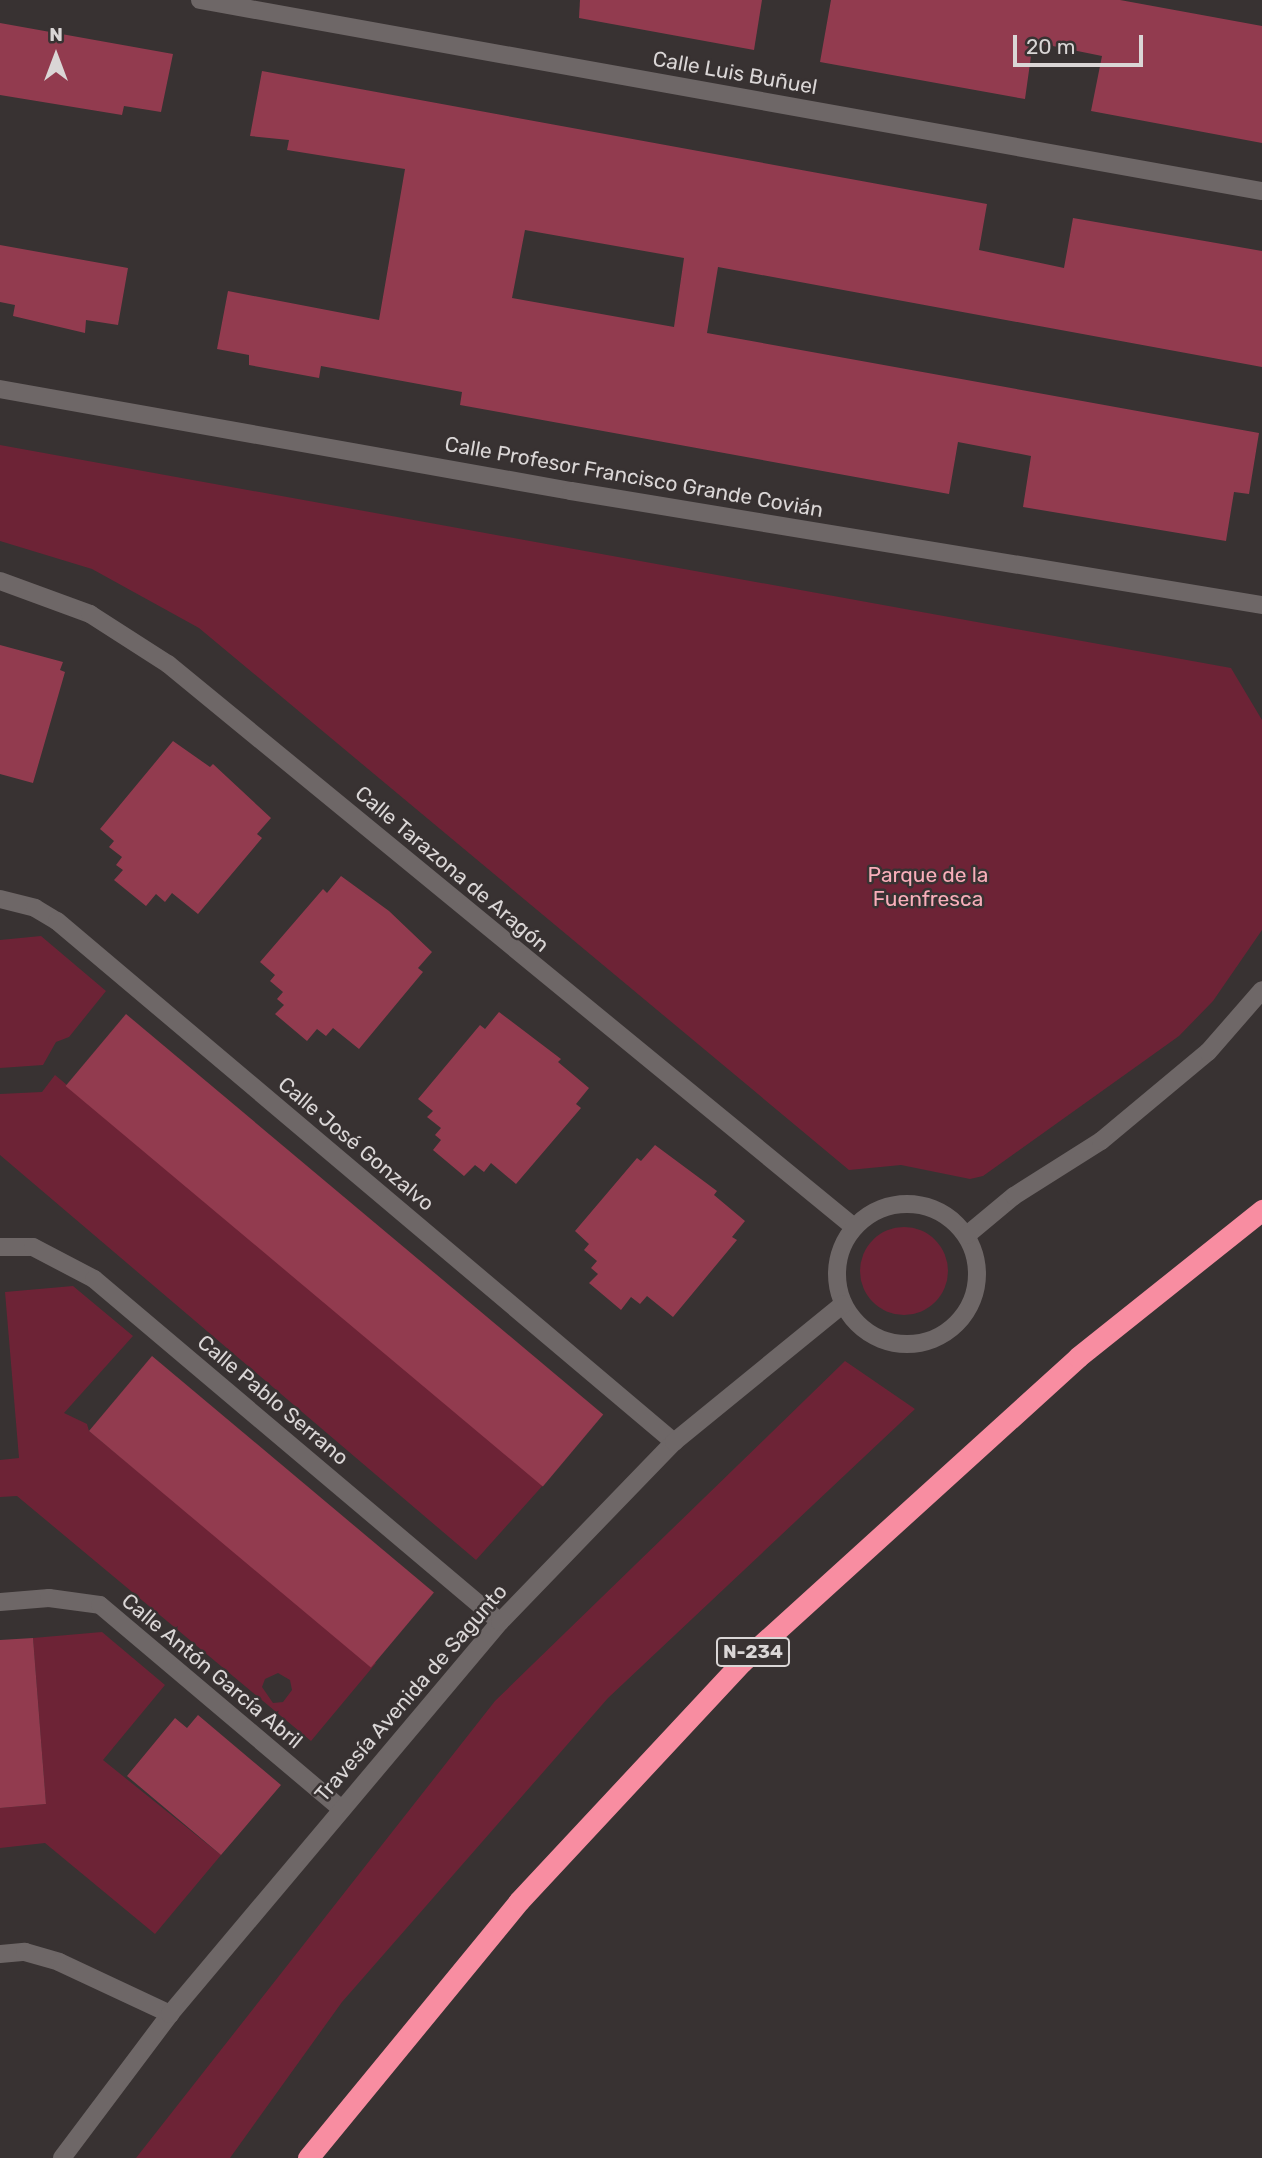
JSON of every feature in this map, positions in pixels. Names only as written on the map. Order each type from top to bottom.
[{"type":"highway","name":"N-234","points":[[308,2158],[519,1901],[742,1662],[1078,1357],[1262,1210]]},
{"type":"street","name":"Calle Luis Buñuel","points":[[200,0],[1262,191]]},
{"type":"street","name":"Calle Profesor Francisco Grande Covián","points":[[0,390],[571,491],[1262,605]]},
{"type":"street","name":"Calle Tarazona de Aragón","points":[[0,581],[90,614],[168,664],[854,1227]]},
{"type":"street","name":"Calle José Gonzalvo","points":[[0,900],[34,908],[57,921],[674,1442]]},
{"type":"street","points":[[967,1235],[1014,1196],[1101,1141],[1198,1061],[1262,990]]},
{"type":"street","points":[[912,1203],[953,1219],[967,1235],[976,1256],[978,1279],[972,1302],[960,1321],[942,1335],[920,1343],[875,1337],[843,1304],[837,1264],[854,1227],[870,1213],[912,1203]]},
{"type":"street","name":"Calle Pablo Serrano","points":[[0,1247],[33,1247],[94,1279],[500,1622]]},
{"type":"street","name":"Travesía Avenida de Sagunto","points":[[62,2158],[170,2014],[340,1808],[500,1622],[674,1442],[843,1304]]},
{"type":"street","name":"Calle Antón García Abril","points":[[0,1602],[49,1598],[100,1605],[340,1808]]},
{"type":"street","points":[[0,1954],[25,1952],[59,1962],[170,2014]]},
{"type":"green space","name":"Parque de la Fuenfresca","points":[[0,445],[1231,668],[1262,720],[1262,930],[1213,1001],[1179,1036],[983,1176],[970,1179],[901,1165],[849,1170],[199,628],[92,569],[0,541]]},
{"type":"green space","points":[[41,936],[106,991],[69,1037],[56,1042],[43,1065],[0,1068],[0,940]]},
{"type":"green space","points":[[55,1075],[545,1483],[476,1560],[0,1155],[0,1094],[42,1092]]},
{"type":"green space","points":[[904,1227],[921,1231],[935,1240],[944,1254],[948,1271],[944,1288],[935,1302],[921,1311],[904,1315],[887,1311],[873,1302],[864,1288],[860,1271],[864,1254],[873,1240],[887,1231]]},
{"type":"green space","points":[[73,1286],[133,1336],[64,1413],[87,1424],[89,1431],[217,1537],[220,1535],[376,1663],[311,1741],[17,1496],[0,1497],[0,1460],[19,1458],[5,1292]],"holes":[[[278,1673],[290,1680],[292,1690],[283,1702],[273,1703],[262,1687],[265,1679]]]},
{"type":"green space","points":[[845,1361],[915,1409],[608,1698],[342,2002],[230,2158],[136,2158],[495,1701]]},
{"type":"green space","points":[[102,1632],[165,1685],[103,1760],[221,1855],[155,1934],[45,1843],[0,1848],[0,1808],[46,1804],[33,1638]]},
{"type":"building","points":[[580,0],[762,0],[754,50],[579,18]]},
{"type":"building","points":[[831,0],[1120,0],[1262,26],[1262,143],[1091,111],[1102,56],[1033,42],[1025,99],[820,62]]},
{"type":"building","points":[[0,23],[173,54],[161,112],[124,106],[122,115],[0,95]]},
{"type":"building","points":[[262,71],[987,204],[979,250],[1064,268],[1073,218],[1262,251],[1262,367],[718,267],[707,333],[1259,433],[1249,494],[1234,492],[1226,541],[1023,507],[1031,456],[958,442],[949,494],[460,405],[462,392],[321,366],[319,378],[249,365],[249,355],[217,349],[228,291],[379,320],[405,169],[287,150],[289,140],[250,136]],"holes":[[[525,230],[684,258],[674,327],[512,298]]]},
{"type":"building","points":[[0,245],[128,268],[118,325],[86,320],[85,333],[13,316],[15,305],[0,302]]},
{"type":"building","points":[[0,645],[63,662],[60,670],[65,672],[33,783],[0,774]]},
{"type":"building","points":[[173,741],[210,767],[213,764],[271,818],[257,834],[262,838],[198,914],[172,893],[165,902],[156,894],[146,906],[114,880],[123,870],[116,865],[122,857],[109,847],[114,841],[100,829]]},
{"type":"building","points":[[341,876],[389,911],[432,952],[418,968],[423,972],[359,1049],[333,1028],[326,1036],[317,1029],[307,1041],[275,1014],[284,1005],[277,999],[283,992],[270,981],[275,975],[260,962],[323,889],[327,893]]},
{"type":"building","points":[[499,1012],[561,1059],[558,1062],[589,1088],[576,1104],[581,1108],[516,1184],[491,1163],[484,1172],[475,1165],[464,1176],[433,1150],[441,1140],[435,1135],[441,1128],[427,1117],[433,1111],[418,1099],[480,1025],[485,1029]]},
{"type":"building","points":[[126,1014],[603,1414],[543,1486],[66,1086]]},
{"type":"building","points":[[655,1145],[717,1191],[714,1195],[745,1221],[732,1237],[737,1240],[673,1317],[647,1296],[640,1304],[631,1297],[621,1310],[589,1283],[598,1274],[591,1268],[597,1261],[584,1250],[589,1244],[575,1231],[637,1158],[641,1161]]},
{"type":"building","points":[[152,1356],[434,1593],[371,1668],[89,1431]]},
{"type":"building","points":[[33,1638],[46,1804],[0,1808],[0,1640]]},
{"type":"building","points":[[198,1715],[281,1785],[221,1855],[127,1776],[175,1718],[187,1728]]}]
